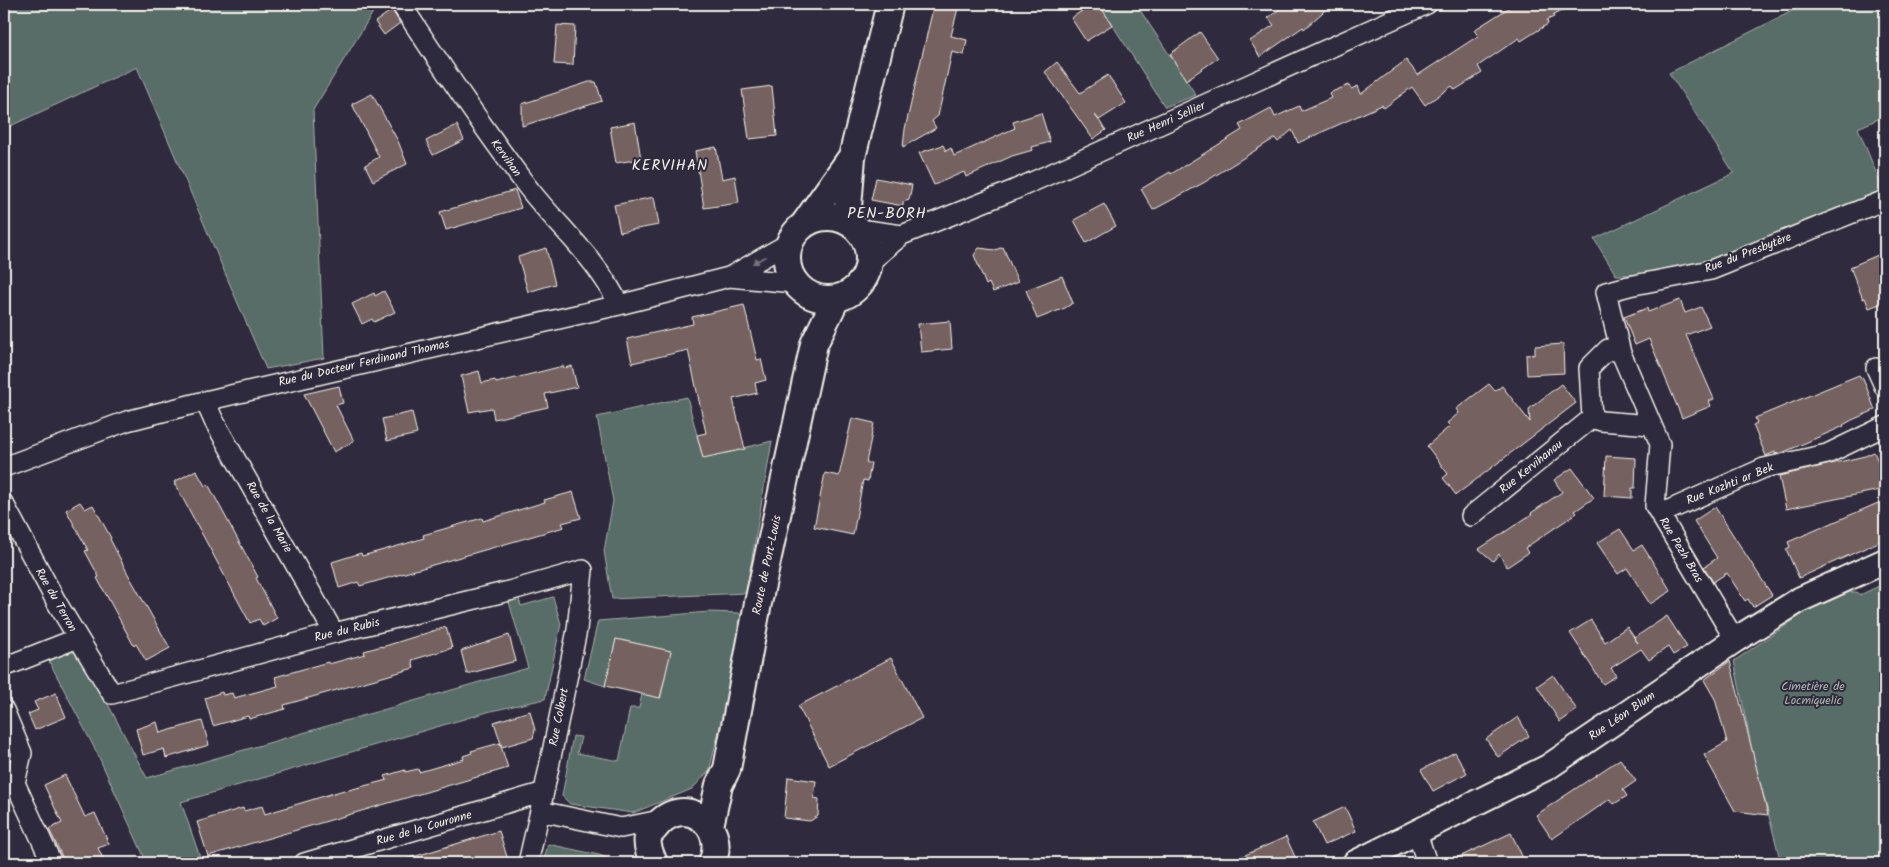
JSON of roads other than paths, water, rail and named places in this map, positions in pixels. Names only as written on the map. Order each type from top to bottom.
[{"type":"main road","points":[[853,225],[852,157],[890,4]]},
{"type":"main road","points":[[814,344],[798,287],[790,276],[786,262],[797,233],[852,157]]},
{"type":"main road","points":[[797,233],[814,218],[828,216],[853,225],[868,242],[870,262],[863,282],[849,294],[836,300],[817,298],[798,287]]},
{"type":"main road","points":[[814,344],[836,300]]},
{"type":"main road","name":"Route de Port-Louis","points":[[700,819],[727,769],[758,603],[814,344]]},
{"type":"main road","points":[[651,858],[648,837],[660,820],[674,813],[700,819],[716,839],[712,863]]},
{"type":"street","name":"Kervihan","points":[[401,4],[466,104],[527,187],[605,280],[619,305]]},
{"type":"street","name":"Rue Henri Sellier","points":[[870,262],[902,235],[1014,190],[1427,4]]},
{"type":"street","name":"Rue du Presbytère","points":[[1606,292],[1711,270],[1885,200]]},
{"type":"street","name":"Rue Henri Sellier","points":[[853,225],[902,235]]},
{"type":"street","name":"Rue du Docteur Ferdinand Thomas","points":[[4,467],[127,421],[205,401],[619,305],[729,277],[797,233]]},
{"type":"street","name":"Rue du Docteur Ferdinand Thomas","points":[[729,277],[798,287]]},
{"type":"street","name":"Rue Pezh Bras","points":[[1606,292],[1620,353],[1660,444],[1655,506],[1735,640]]},
{"type":"street","points":[[1620,353],[1608,350],[1589,368],[1592,418],[1600,421],[1651,425]]},
{"type":"street","points":[[1876,368],[1885,388]]},
{"type":"street","name":"Rue de la Marie","points":[[205,401],[214,421],[334,633]]},
{"type":"street","name":"Rue Kervihanou","points":[[1471,516],[1592,418]]},
{"type":"street","name":"Rue Kozhti ar Bek","points":[[1660,514],[1764,468],[1828,454],[1885,426]]},
{"type":"street","name":"Rue du Terron","points":[[4,504],[57,604],[112,694]]},
{"type":"street","name":"Rue Léon Blum","points":[[1355,863],[1548,767],[1735,640],[1801,599],[1885,561]]},
{"type":"street","name":"Rue du Rubis","points":[[112,694],[334,633],[509,591],[583,570]]},
{"type":"street","name":"Rue Colbert","points":[[528,863],[577,630],[583,570]]},
{"type":"street","points":[[4,667],[78,638]]},
{"type":"street","points":[[4,710],[22,752],[16,783],[52,863]]},
{"type":"street","name":"Rue de la Couronne","points":[[304,863],[544,792]]},
{"type":"street","points":[[540,811],[621,828],[660,820]]},
{"type":"street","points":[[621,828],[651,858]]},
{"type":"street","points":[[1418,833],[1427,863]]},
{"type":"district","name":"KERVIHAN","points":[[670,166]]},
{"type":"district","name":"PEN-BORH","points":[[887,214]]},
{"type":"park label","name":"Cimetière de Locmiquelic","points":[[1813,693]]}]
